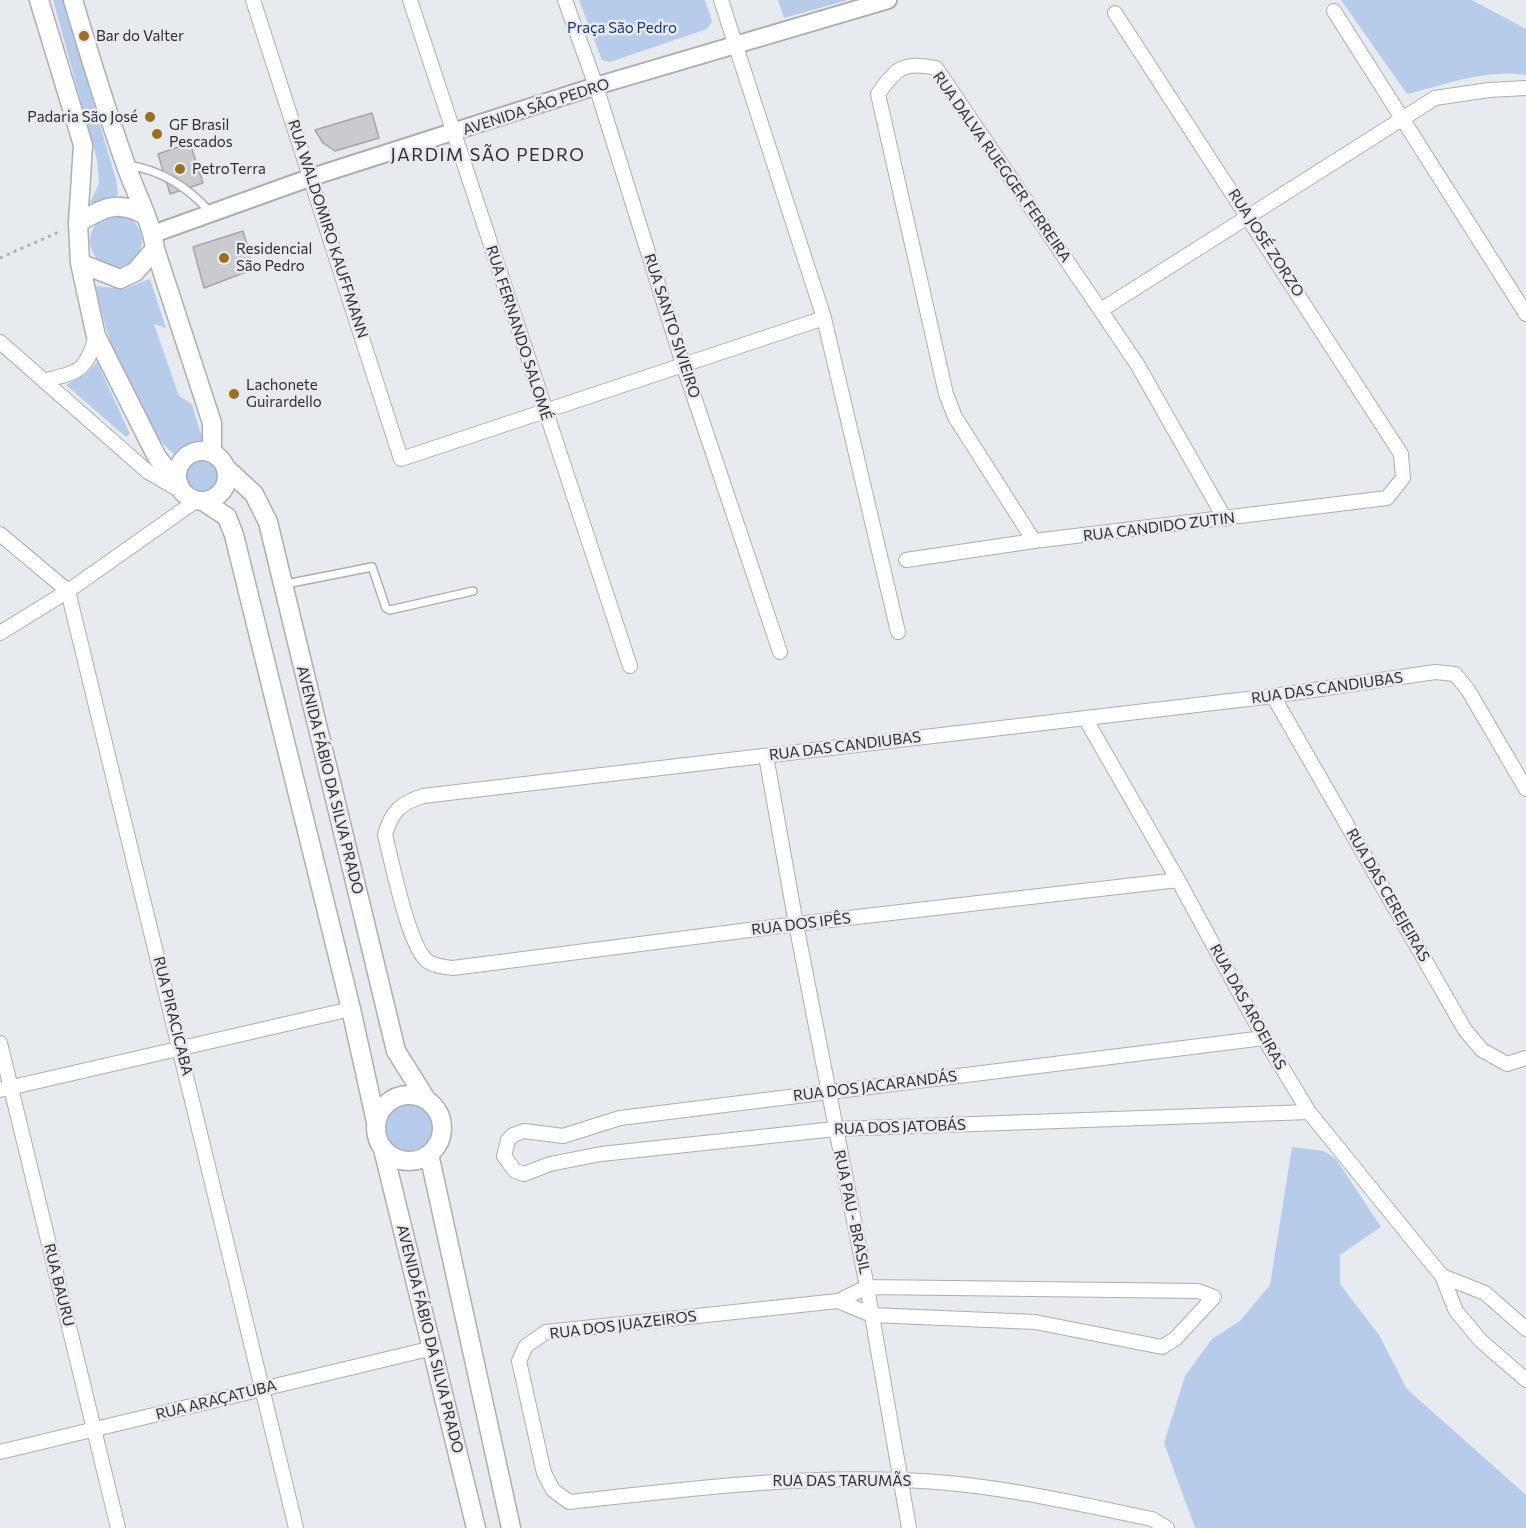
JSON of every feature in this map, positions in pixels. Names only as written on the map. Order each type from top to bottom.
[{"type":"main road","points":[[39,0],[82,145],[78,223],[80,263],[96,336],[157,457],[191,495],[227,517],[234,535],[351,1010],[376,1122],[376,1136],[383,1149],[402,1161],[420,1160],[429,1154],[441,1137],[443,1126],[440,1115],[426,1099],[405,1094],[395,1097],[382,1108],[376,1122]]},
{"type":"main road","points":[[73,0],[212,423],[212,453]]},
{"type":"main road","points":[[78,223],[108,207],[127,206],[143,214]]},
{"type":"main road","points":[[80,263],[120,279],[135,273],[154,242]]},
{"type":"main road","points":[[204,451],[212,453],[226,468],[226,483],[222,490],[211,499],[191,495],[178,469],[188,456],[204,451]]},
{"type":"main road","name":"AVENIDA FÁBIO DA SILVA PRADO","points":[[226,468],[254,494],[268,522],[396,1052],[426,1099]]},
{"type":"main road","name":"AVENIDA FÁBIO DA SILVA PRADO","points":[[383,1149],[476,1528]]},
{"type":"main road","points":[[429,1154],[511,1528]]},
{"type":"street","name":"RUA WALDOMIRO KAUFFMANN","points":[[253,0],[312,177],[401,459],[544,411]]},
{"type":"street","name":"RUA FERNANDO SALOMÉ","points":[[410,0],[630,666]]},
{"type":"street","name":"RUA SANTO SIVIEIRO","points":[[565,0],[596,86],[683,364],[780,652]]},
{"type":"street","points":[[722,0],[824,318],[898,632]]},
{"type":"street","name":"AVENIDA SÃO PEDRO","points":[[154,242],[211,213],[312,177],[453,134],[596,86],[888,0]]},
{"type":"street","points":[[1334,11],[1526,314]]},
{"type":"street","name":"RUA JOSÉ ZORZO","points":[[1115,13],[1250,217],[1401,454],[1403,478]]},
{"type":"street","name":"RUA DALVA RUEGGER FERREIRA","points":[[1034,541],[955,417],[946,394],[878,94],[893,72],[917,64],[936,68],[1101,310],[1137,364],[1226,519]]},
{"type":"street","points":[[1101,310],[1435,98],[1489,90],[1526,88]]},
{"type":"street","points":[[544,411],[824,318]]},
{"type":"street","points":[[45,380],[72,374],[89,360],[96,336]]},
{"type":"street","points":[[0,342],[148,472],[191,495],[68,591],[0,633]]},
{"type":"street","name":"RUA CANDIDO ZUTIN","points":[[906,560],[1034,541],[1387,498],[1403,478]]},
{"type":"street","points":[[0,534],[68,591]]},
{"type":"street","name":"RUA PIRACICABA","points":[[68,591],[181,1047],[296,1528]]},
{"type":"street","name":"RUA DAS CANDIUBAS","points":[[426,960],[413,937],[385,835],[389,819],[404,804],[423,796],[1273,696],[1435,672],[1455,674],[1468,690],[1526,789]]},
{"type":"street","name":"RUA DAS CEREJEIRAS","points":[[1273,696],[1465,1030],[1482,1050],[1507,1064],[1526,1058]]},
{"type":"street","name":"RUA DAS AROEIRAS","points":[[1085,718],[1178,880],[1264,1038],[1309,1113],[1442,1276],[1456,1311],[1481,1341],[1526,1380]]},
{"type":"street","name":"RUA PAU - BRASIL","points":[[766,756],[796,924],[867,1287],[909,1528]]},
{"type":"street","name":"RUA DOS IPÊS","points":[[426,960],[437,966],[453,968],[796,924],[1178,880]]},
{"type":"street","points":[[5,1089],[351,1010]]},
{"type":"street","name":"RUA DOS JACARANDÁS","points":[[504,1156],[508,1140],[513,1135],[524,1131],[563,1136],[620,1118],[1264,1038]]},
{"type":"street","name":"RUA BAURU","points":[[0,1043],[5,1089],[95,1429],[118,1528]]},
{"type":"street","name":"RUA DOS JATOBÁS","points":[[504,1156],[515,1172],[524,1174],[550,1164],[601,1154],[835,1129],[1309,1113]]},
{"type":"street","name":"RUA DAS AROEIRAS","points":[[1442,1276],[1485,1293],[1526,1329]]},
{"type":"street","name":"RUA DOS JUAZEIROS","points":[[553,1490],[544,1473],[519,1361],[526,1346],[546,1332],[838,1301],[867,1287],[1198,1291],[1214,1297],[1175,1339],[1162,1347],[1035,1322],[872,1315],[838,1301]]},
{"type":"street","name":"RUA ARAÇATUBA","points":[[0,1452],[433,1348]]},
{"type":"street","name":"RUA DAS TARUMÃS","points":[[553,1490],[569,1502],[764,1481],[902,1480],[1029,1494],[1152,1519],[1167,1528]]},
{"type":"lane","points":[[126,164],[157,171],[192,192],[211,213]]},
{"type":"lane","points":[[283,585],[372,567],[386,608],[390,610],[472,591]]},
{"type":"path","points":[[0,258],[78,223]]},
{"type":"green space","points":[[53,0],[63,0],[116,179],[118,195],[95,205],[90,202],[99,184],[97,160]]},
{"type":"green space","name":"Praça São Pedro","points":[[579,0],[705,0],[712,21],[707,29],[610,62],[602,60]]},
{"type":"green space","points":[[778,0],[848,0],[784,18]]},
{"type":"green space","points":[[1341,0],[1472,0],[1526,29],[1526,75],[1480,76],[1407,94]]},
{"type":"green space","points":[[111,215],[121,215],[135,222],[142,241],[135,260],[121,267],[111,267],[101,263],[94,256],[90,246],[90,236],[94,226],[101,219]]},
{"type":"green space","points":[[150,279],[166,328],[154,324],[179,396],[192,404],[203,441],[187,448],[178,457],[162,443],[148,424],[124,379],[100,306],[96,286],[124,289]]},
{"type":"green space","points":[[97,362],[130,434],[126,437],[66,385],[86,374]]},
{"type":"green space","points":[[203,459],[214,464],[219,475],[214,486],[203,491],[192,486],[187,475],[192,464]]},
{"type":"green space","points":[[410,1104],[427,1111],[434,1128],[427,1145],[410,1152],[393,1145],[386,1128],[393,1111]]},
{"type":"green space","points":[[1292,1147],[1324,1151],[1336,1159],[1381,1227],[1340,1255],[1340,1284],[1379,1335],[1407,1389],[1526,1495],[1526,1528],[1195,1528],[1164,1443],[1185,1376],[1212,1339],[1240,1321],[1270,1285]]},
{"type":"building","points":[[372,113],[379,138],[335,151],[323,143],[315,130]]},
{"type":"building","name":"PetroTerra","points":[[190,143],[203,183],[170,194],[158,154]]},
{"type":"building","name":"Residencial São Pedro","points":[[243,231],[254,269],[204,288],[193,247]]},
{"type":"place","name":"Bar do Valter","points":[[84,36]]},
{"type":"place","name":"Padaria São José","points":[[150,117]]},
{"type":"place","name":"GF Brasil Pescados","points":[[157,134]]},
{"type":"place","name":"PetroTerra","points":[[180,169]]},
{"type":"place","name":"Residencial São Pedro","points":[[224,258]]},
{"type":"place","name":"Lachonete Guirardello","points":[[234,394]]},
{"type":"district","name":"JARDIM SÃO PEDRO","points":[[488,155]]}]
